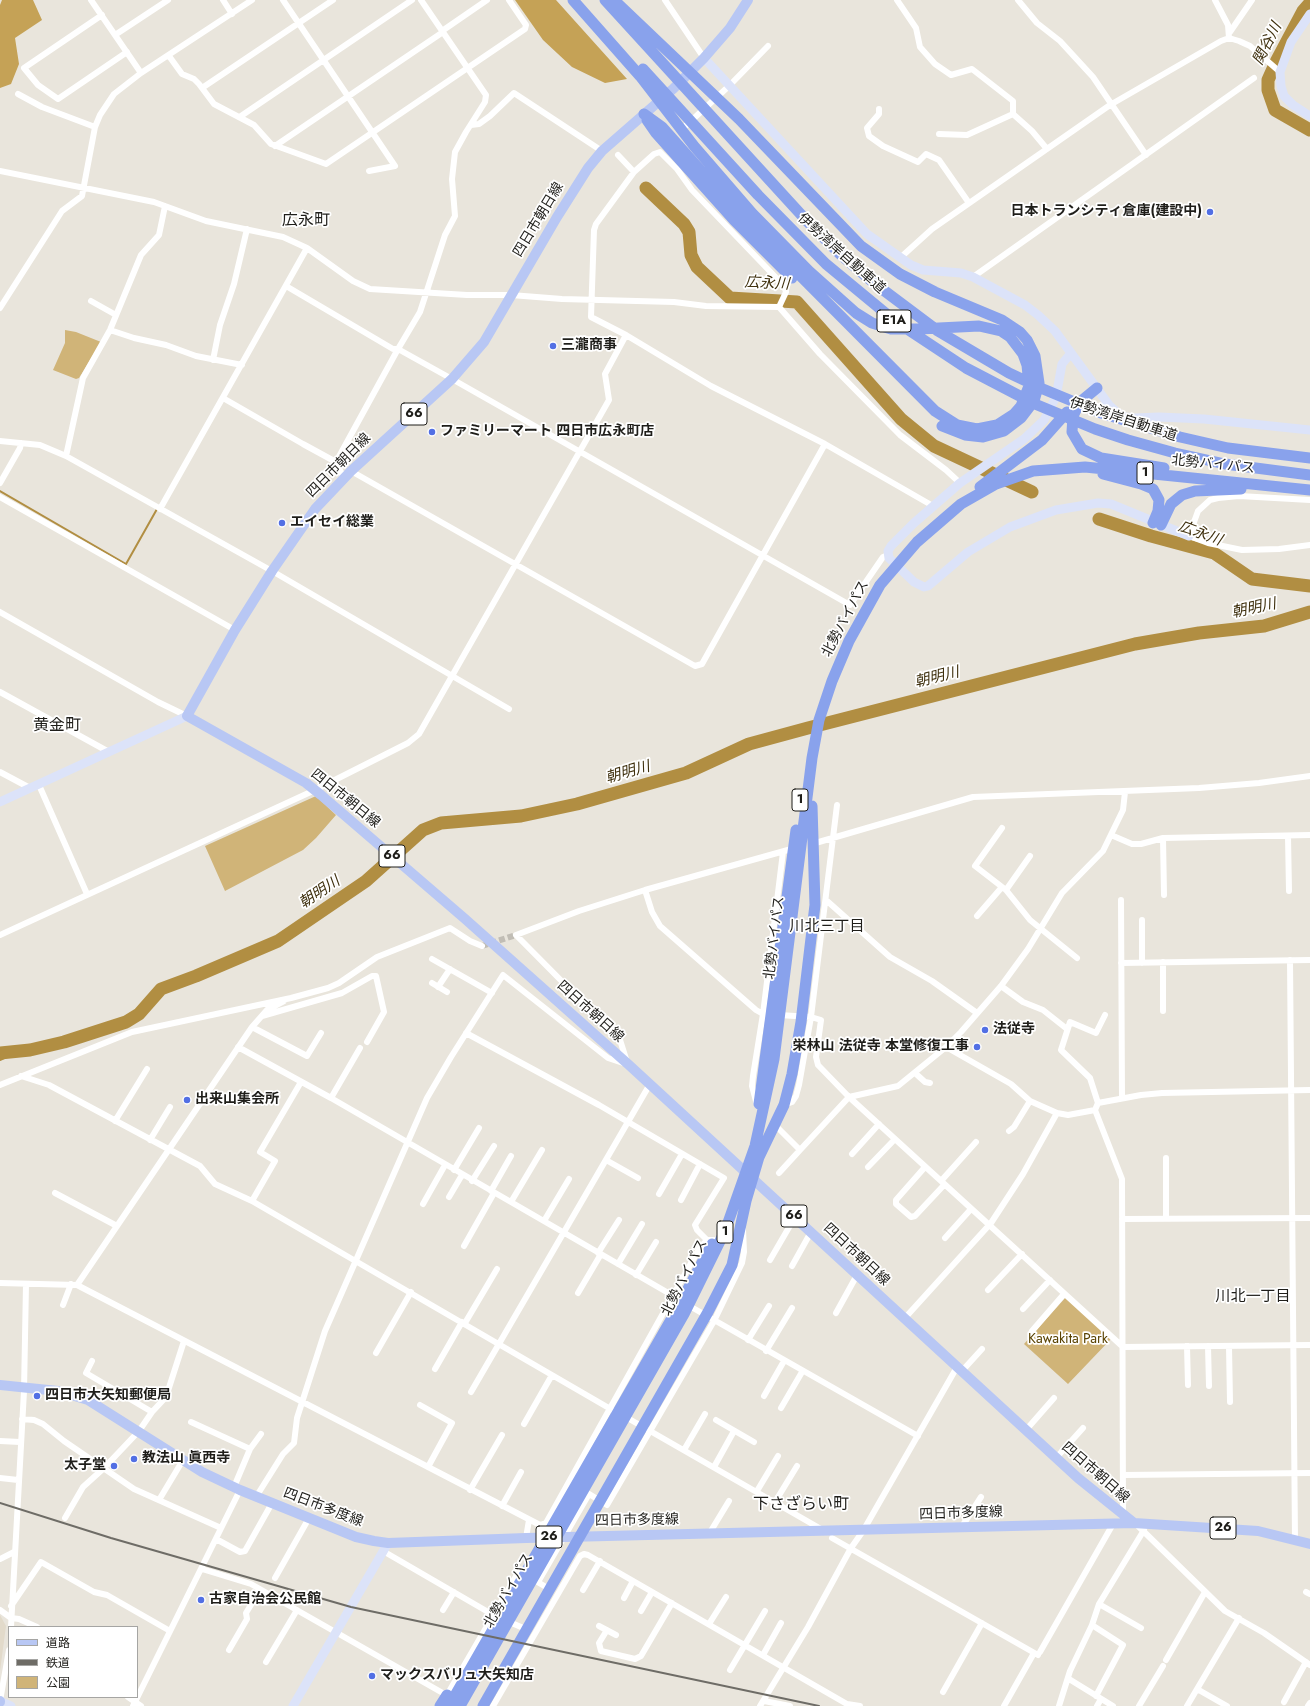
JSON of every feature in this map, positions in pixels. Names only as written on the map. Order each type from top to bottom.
[{"type":"highway","points":[[573,0],[640,76],[694,146],[762,224],[834,295],[864,319],[881,327],[900,330],[968,325],[990,327],[1001,331],[1010,337],[1018,345],[1027,364],[1028,386],[1021,406],[1014,414],[997,426],[977,429],[957,425],[935,411],[741,216],[662,127],[644,114]]},
{"type":"highway","name":"伊勢湾岸自動車道","points":[[581,0],[792,231],[860,294],[927,344],[1002,388],[1095,429],[1175,453],[1203,459],[1271,471],[1310,475]]},
{"type":"highway","name":"伊勢湾岸自動車道","points":[[604,0],[806,220],[840,254],[874,283],[938,331],[1009,373],[1043,389],[1102,413],[1180,438],[1221,446],[1310,458]]},
{"type":"highway","points":[[614,0],[739,119],[862,246],[900,274],[935,292],[996,317],[1020,332],[1027,340],[1035,356],[1039,374],[1037,392],[1028,410],[1013,425],[993,435],[974,437],[956,433],[945,428],[929,416],[680,166],[644,114]]},
{"type":"highway","points":[[1097,388],[1076,408],[1071,424],[1074,438],[1087,453],[1101,458],[1218,476],[1248,484]]},
{"type":"highway","name":"1","points":[[992,482],[1006,466],[1042,440],[1072,407],[1097,388]]},
{"type":"highway","name":"北勢バイパス","points":[[1021,476],[1050,469],[1085,467],[1310,490]]},
{"type":"highway","points":[[992,482],[1050,472],[1082,471],[1101,474],[1148,486],[1156,491],[1159,500],[1157,524]]},
{"type":"highway","name":"北勢バイパス","points":[[460,1706],[684,1314],[725,1231],[740,1190],[755,1146],[774,1059],[815,740],[825,699],[839,662],[859,620],[880,585],[905,555],[930,529],[992,482]]},
{"type":"highway","name":"1","points":[[1157,524],[1171,504],[1188,492],[1274,487]]},
{"type":"highway","name":"1","points":[[483,1706],[704,1319],[725,1278],[736,1251],[759,1109],[762,1073],[772,1017],[803,784],[812,740],[825,699]]},
{"type":"highway","name":"1","points":[[448,1701],[676,1311],[711,1240],[731,1210],[784,1105],[792,1074],[801,1022],[815,905],[812,799],[815,740]]},
{"type":"highway","points":[[440,1706],[448,1701]]},
{"type":"main road","name":"四日市朝日線","points":[[748,0],[730,28],[704,58],[673,89],[602,151],[572,191],[484,342],[452,379],[348,474],[315,510],[272,570],[235,630],[187,716],[318,792],[464,918],[650,1084],[1056,1458],[1134,1523]]},
{"type":"main road","name":"四日市多度線","points":[[0,1385],[68,1394],[88,1400],[202,1472],[256,1497],[356,1537],[386,1547],[526,1538],[863,1531],[1134,1523],[1258,1531],[1310,1544]]},
{"type":"street","points":[[91,0],[141,73]]},
{"type":"street","points":[[116,35],[168,0]]},
{"type":"street","points":[[223,0],[232,14]]},
{"type":"street","points":[[0,308],[62,211],[82,196],[95,127],[100,115],[114,94],[141,73],[252,0]]},
{"type":"street","points":[[282,0],[395,166],[370,171]]},
{"type":"street","points":[[202,88],[333,0]]},
{"type":"street","points":[[241,116],[412,0]]},
{"type":"street","points":[[336,462],[420,312],[442,241],[456,216],[452,179],[455,152],[486,102],[486,95],[421,0]]},
{"type":"street","points":[[275,146],[487,0]]},
{"type":"street","points":[[169,56],[182,74],[194,79],[217,107],[241,116],[258,128],[268,142],[275,146],[326,164],[525,29],[526,25],[509,0]]},
{"type":"street","points":[[665,0],[704,58],[867,234],[900,258],[923,270],[961,274],[973,277],[1025,305],[1038,315],[1055,332],[1113,410],[1125,417],[1204,419],[1310,430]]},
{"type":"street","points":[[897,0],[916,28],[920,47],[935,64],[951,75],[972,69],[1013,101],[1013,114],[1032,131],[1047,149]]},
{"type":"street","points":[[1018,0],[1037,23],[1060,41],[1092,77],[1146,155]]},
{"type":"street","points":[[1215,0],[1223,12],[1230,35],[1250,46],[1276,68],[1284,96],[1293,105],[1310,116]]},
{"type":"street","points":[[900,258],[932,229],[1110,105],[1152,82],[1230,35],[1252,0]]},
{"type":"street","points":[[1276,68],[1310,14]]},
{"type":"street","points":[[102,15],[24,68],[38,85],[58,99],[127,52]]},
{"type":"street","points":[[680,131],[729,86],[768,46]]},
{"type":"street","points":[[973,277],[1254,78]]},
{"type":"street","points":[[472,125],[479,124],[490,116],[514,93],[602,151]]},
{"type":"street","points":[[18,94],[42,107],[95,127]]},
{"type":"street","points":[[879,109],[879,114],[867,128],[869,136],[883,146],[918,162],[926,154],[938,160],[969,203]]},
{"type":"street","points":[[939,134],[967,135],[1013,114]]},
{"type":"street","points":[[779,306],[786,292],[784,286],[692,190],[680,166],[660,152],[656,152],[634,172],[596,224],[594,230],[591,299],[592,317],[626,334],[711,386],[825,444],[932,506]]},
{"type":"street","points":[[618,155],[634,172]]},
{"type":"street","points":[[0,171],[154,202],[206,221],[282,237],[307,248],[362,286],[370,289],[427,293],[511,295],[562,300],[591,299],[674,302],[706,306],[779,306],[820,354],[900,435],[946,470],[960,484]]},
{"type":"street","points":[[66,456],[83,378],[110,330],[142,255],[159,235],[165,206]]},
{"type":"street","points":[[213,360],[218,343],[220,325],[234,284],[247,229]]},
{"type":"street","points":[[158,508],[223,398],[240,365],[307,248]]},
{"type":"street","points":[[287,284],[393,349],[398,349],[452,379],[850,605],[883,557],[888,555],[891,546],[932,506],[989,462],[1024,439],[1044,420],[1056,397],[1062,364],[1071,353]]},
{"type":"street","points":[[91,301],[116,315]]},
{"type":"street","points":[[110,330],[213,360],[240,365]]},
{"type":"street","points":[[0,935],[88,894],[318,792],[408,743],[419,734],[609,400],[605,374],[626,334]]},
{"type":"street","points":[[223,398],[336,462],[338,468],[348,474],[516,564],[695,666],[702,664],[825,444]]},
{"type":"street","points":[[0,441],[40,445],[66,456],[272,570],[509,709]]},
{"type":"street","points":[[0,483],[20,448],[21,443]]},
{"type":"street","points":[[1189,536],[1198,511],[1210,500],[1239,496],[1310,500]]},
{"type":"street","points":[[0,497],[235,630]]},
{"type":"street","points":[[888,555],[902,572],[914,582],[924,587],[932,583],[946,569],[980,543],[1026,520],[1056,510],[1087,504],[1105,503],[1208,543],[1242,550],[1310,546]]},
{"type":"street","points":[[0,612],[158,702],[187,716]]},
{"type":"street","points":[[0,692],[109,752]]},
{"type":"street","points":[[0,802],[187,716]]},
{"type":"street","points":[[0,772],[30,788]]},
{"type":"street","points":[[628,1065],[620,1040],[516,935],[579,911],[645,890],[833,838],[973,796],[1125,792],[1243,784],[1310,776]]},
{"type":"street","points":[[39,785],[88,894]]},
{"type":"street","points":[[779,1173],[782,1166],[800,1150],[849,1097],[898,1086],[946,1047],[961,1032],[1001,986],[1028,948],[1062,893],[1101,854],[1123,810],[1125,792]]},
{"type":"street","points":[[784,1105],[792,1102],[800,1085],[826,900],[837,805]]},
{"type":"street","points":[[1002,828],[975,866],[1004,888],[1030,920],[1077,958]]},
{"type":"street","points":[[1111,835],[1132,844],[1141,844],[1163,838],[1310,835]]},
{"type":"street","points":[[1288,836],[1289,891]]},
{"type":"street","points":[[1163,838],[1164,895]]},
{"type":"street","points":[[759,1109],[752,1086],[763,1014],[783,852]]},
{"type":"street","points":[[977,916],[1004,888],[1030,856]]},
{"type":"street","points":[[645,890],[652,912],[660,926],[756,1010],[763,1014],[810,1017],[821,1020],[816,1057],[818,1065],[849,1097],[942,1183],[1022,1254],[1064,1294],[1067,1294],[1123,1347],[1310,1345]]},
{"type":"street","points":[[826,900],[890,957],[932,981],[977,1012]]},
{"type":"street","points":[[1121,900],[1122,1098]]},
{"type":"street","points":[[1142,920],[1142,963]]},
{"type":"street","points":[[0,1085],[132,1032],[291,998],[339,983],[376,957],[450,928],[470,941],[482,946]]},
{"type":"street","points":[[432,959],[492,993]]},
{"type":"street","points":[[1290,960],[1293,1345],[1296,1473],[1295,1540]]},
{"type":"street","points":[[1121,963],[1310,960]]},
{"type":"street","points":[[1163,962],[1163,1011]]},
{"type":"street","points":[[438,987],[450,969]]},
{"type":"street","points":[[256,1497],[283,1454],[294,1443],[297,1418],[325,1331],[407,1143],[434,1086],[466,1032],[503,975],[608,1058],[628,1065]]},
{"type":"street","points":[[259,1017],[342,992],[372,976],[376,976],[384,1012],[366,1042]]},
{"type":"street","points":[[432,983],[447,992]]},
{"type":"street","points":[[1001,986],[1023,1002],[1043,1010],[1067,1029]]},
{"type":"street","points":[[63,1305],[74,1284],[117,1226],[259,1017],[267,1010],[291,998]]},
{"type":"street","points":[[1105,1015],[1096,1033],[1070,1022],[1061,1050],[1090,1078],[1098,1103],[1095,1110],[1122,1179],[1123,1515]]},
{"type":"street","points":[[252,1027],[307,1056],[321,1033]]},
{"type":"street","points":[[0,1283],[74,1284],[529,1520],[540,1525],[546,1522],[611,1409],[699,1249],[711,1240],[697,1230],[695,1225],[724,1178],[466,1032]]},
{"type":"street","points":[[238,1047],[331,1098],[802,1372],[918,1436]]},
{"type":"street","points":[[946,1047],[1011,1084],[1030,1101],[1056,1113],[1068,1114],[1095,1110]]},
{"type":"street","points":[[331,1098],[360,1048]]},
{"type":"street","points":[[115,1121],[147,1069]]},
{"type":"street","points":[[915,1073],[925,1082],[930,1083]]},
{"type":"street","points":[[21,1076],[49,1085],[200,1166],[215,1184],[252,1201],[464,1322],[611,1409],[714,1466],[824,1531]]},
{"type":"street","points":[[252,1201],[275,1161],[260,1152],[301,1082]]},
{"type":"street","points":[[471,1392],[650,1084]]},
{"type":"street","points":[[1098,1103],[1122,1098],[1162,1093],[1310,1090]]},
{"type":"street","points":[[1009,1131],[1014,1127],[1030,1101]]},
{"type":"street","points":[[150,1140],[170,1107]]},
{"type":"street","points":[[904,1319],[989,1225],[1023,1174],[1056,1113]]},
{"type":"street","points":[[774,1124],[800,1150]]},
{"type":"street","points":[[852,1154],[879,1124]]},
{"type":"street","points":[[454,1170],[479,1128]]},
{"type":"street","points":[[868,1167],[895,1139]]},
{"type":"street","points":[[925,1167],[896,1200],[896,1204],[911,1217],[915,1216],[976,1142]]},
{"type":"street","points":[[472,1181],[494,1146]]},
{"type":"street","points":[[511,1202],[542,1150]]},
{"type":"street","points":[[659,1194],[682,1154]]},
{"type":"street","points":[[464,1246],[511,1156]]},
{"type":"street","points":[[1166,1158],[1166,1219]]},
{"type":"street","points":[[606,1160],[638,1178]]},
{"type":"street","points":[[681,1200],[700,1164]]},
{"type":"street","points":[[423,1204],[445,1165]]},
{"type":"street","points":[[449,1197],[462,1175]]},
{"type":"street","points":[[544,1221],[569,1179]]},
{"type":"street","points":[[55,1193],[117,1226]]},
{"type":"street","points":[[945,1238],[971,1209]]},
{"type":"street","points":[[770,1260],[795,1217]]},
{"type":"street","points":[[1122,1218],[1310,1218]]},
{"type":"street","points":[[578,1293],[619,1220]]},
{"type":"street","points":[[570,1482],[607,1505],[714,1321],[742,1263],[744,1243],[742,1220]]},
{"type":"street","points":[[618,1264],[642,1224]]},
{"type":"street","points":[[792,1266],[811,1232]]},
{"type":"street","points":[[636,1275],[656,1242]]},
{"type":"street","points":[[988,1290],[1022,1254]]},
{"type":"street","points":[[435,1369],[497,1269]]},
{"type":"street","points":[[836,1313],[857,1275]]},
{"type":"street","points":[[1023,1310],[1050,1280]]},
{"type":"street","points":[[11,1626],[22,1419],[26,1284]]},
{"type":"street","points":[[376,1353],[411,1292]]},
{"type":"street","points":[[1032,1331],[1064,1294]]},
{"type":"street","points":[[748,1340],[769,1306]]},
{"type":"street","points":[[766,1351],[792,1308]]},
{"type":"street","points":[[65,1518],[83,1487],[139,1432],[152,1412],[166,1397],[184,1341]]},
{"type":"street","points":[[1187,1346],[1188,1385]]},
{"type":"street","points":[[1208,1346],[1209,1386]]},
{"type":"street","points":[[1229,1346],[1230,1402]]},
{"type":"street","points":[[790,1706],[762,1703],[808,1627],[851,1548],[863,1531],[918,1436],[960,1369],[982,1349]]},
{"type":"street","points":[[92,1361],[86,1373],[152,1412]]},
{"type":"street","points":[[764,1396],[784,1361]]},
{"type":"street","points":[[782,1408],[802,1372]]},
{"type":"street","points":[[524,1424],[552,1375]]},
{"type":"street","points":[[1026,1430],[1054,1398]]},
{"type":"street","points":[[420,1405],[452,1423],[428,1467]]},
{"type":"street","points":[[684,1450],[705,1414]]},
{"type":"street","points":[[22,1419],[34,1420],[43,1424],[134,1489],[221,1528]]},
{"type":"street","points":[[716,1420],[754,1442]]},
{"type":"street","points":[[191,1422],[250,1448]]},
{"type":"street","points":[[1056,1458],[1083,1428]]},
{"type":"street","points":[[714,1466],[734,1431]]},
{"type":"street","points":[[138,1694],[202,1569],[221,1528],[225,1525],[250,1448],[261,1434]]},
{"type":"street","points":[[470,1490],[502,1435]]},
{"type":"street","points":[[0,1441],[20,1442]]},
{"type":"street","points":[[757,1491],[778,1456]]},
{"type":"street","points":[[159,1500],[182,1460]]},
{"type":"street","points":[[775,1502],[797,1466]]},
{"type":"street","points":[[502,1506],[521,1472]]},
{"type":"street","points":[[1124,1475],[1310,1474]]},
{"type":"street","points":[[0,1478],[18,1480]]},
{"type":"street","points":[[538,1582],[589,1494]]},
{"type":"street","points":[[961,1528],[981,1497]]},
{"type":"street","points":[[709,1534],[728,1501]]},
{"type":"street","points":[[216,1539],[240,1552],[246,1551],[272,1503]]},
{"type":"street","points":[[275,1578],[309,1518]]},
{"type":"street","points":[[526,1538],[529,1520]]},
{"type":"street","points":[[1134,1523],[1144,1530],[1225,1611],[1239,1618],[1309,1663],[1284,1702]]},
{"type":"street","points":[[1004,1706],[1113,1524]]},
{"type":"street","points":[[1059,1706],[1069,1679],[1070,1671],[1092,1625],[1099,1604],[1144,1530]]},
{"type":"street","points":[[832,1538],[1037,1653]]},
{"type":"street","points":[[293,1706],[386,1547],[454,1592],[493,1615],[535,1633]]},
{"type":"street","points":[[0,1559],[14,1552]]},
{"type":"street","points":[[493,1706],[580,1556],[588,1555],[847,1704],[860,1706]]},
{"type":"street","points":[[584,1590],[600,1561]]},
{"type":"street","points":[[11,1606],[40,1562],[94,1592],[107,1596],[170,1631]]},
{"type":"street","points":[[202,1569],[251,1584],[336,1631],[448,1701],[465,1706]]},
{"type":"street","points":[[448,1701],[493,1615],[519,1571],[558,1594]]},
{"type":"street","points":[[624,1598],[633,1581]]},
{"type":"street","points":[[229,1650],[248,1619],[246,1613],[260,1590]]},
{"type":"street","points":[[443,1610],[454,1592]]},
{"type":"street","points":[[641,1611],[652,1592]]},
{"type":"street","points":[[1139,1706],[1205,1592]]},
{"type":"street","points":[[709,1624],[726,1597]]},
{"type":"street","points":[[607,1630],[599,1643],[600,1651],[636,1659],[641,1656],[672,1603]]},
{"type":"street","points":[[1099,1604],[1141,1628]]},
{"type":"street","points":[[0,1610],[11,1618],[19,1619],[35,1626]]},
{"type":"street","points":[[266,1662],[297,1610]]},
{"type":"street","points":[[730,1670],[765,1611]]},
{"type":"street","points":[[1187,1706],[1239,1618]]},
{"type":"street","points":[[763,1655],[781,1623]]},
{"type":"street","points":[[943,1692],[982,1623]]},
{"type":"street","points":[[1092,1625],[1123,1645],[1099,1697],[1097,1706]]},
{"type":"street","points":[[599,1626],[616,1635]]},
{"type":"street","points":[[8,1656],[0,1702],[12,1706]]},
{"type":"street","points":[[1069,1679],[1113,1706]]},
{"type":"street","points":[[1198,1688],[1227,1706]]},
{"type":"street","points":[[133,1704],[141,1706]]},
{"type":"shaded area","points":[[2,0],[33,0],[42,20],[15,38],[19,64],[11,84],[0,88],[0,5]]},
{"type":"shaded area","points":[[515,0],[556,0],[627,79],[605,83],[572,67],[543,40]]},
{"type":"shaded area","points":[[0,1615],[6,1626],[0,1671]]},
{"type":"green space","points":[[65,330],[76,332],[101,342],[79,378],[76,379],[53,370],[65,343]]},
{"type":"green space","points":[[316,796],[336,815],[316,838],[303,850],[225,891],[205,846]]},
{"type":"green space","name":"Kawakita Park","points":[[1066,1297],[1111,1339],[1068,1384],[1024,1344]]},
{"type":"waterway","name":"関谷川","points":[[1310,3],[1303,11],[1268,80],[1268,90],[1275,110],[1310,130]]},
{"type":"waterway","name":"広永川","points":[[646,188],[684,224],[689,232],[691,255],[697,267],[730,298],[797,302],[901,419],[934,446],[1032,492]]},
{"type":"waterway","points":[[0,491],[126,564],[157,509]]},
{"type":"waterway","name":"広永川","points":[[1099,519],[1151,536],[1214,553],[1252,579],[1310,586]]},
{"type":"waterway","name":"朝明川","points":[[0,1053],[30,1050],[64,1042],[126,1022],[139,1014],[161,989],[196,976],[278,941],[366,881],[423,830],[441,823],[521,816],[577,804],[686,773],[749,744],[808,728],[1135,644],[1199,633],[1264,626],[1310,612]]},
{"type":"waterway","name":"朝明川","points":[[0,1060],[20,1051]]},
{"type":"tunnel","points":[[482,946],[516,935]]},
{"type":"railway","points":[[0,1503],[111,1538],[351,1607],[819,1706]]},
{"type":"place","name":"日本トランシティ倉庫(建設中)","points":[[1210,212]]},
{"type":"place","name":"三瀧商事","points":[[553,346]]},
{"type":"place","name":"ファミリーマート 四日市広永町店","points":[[432,432]]},
{"type":"place","name":"エイセイ総業","points":[[282,523]]},
{"type":"place","name":"法従寺","points":[[985,1030]]},
{"type":"place","name":"栄林山 法従寺 本堂修復工事","points":[[977,1047]]},
{"type":"place","name":"出来山集会所","points":[[187,1100]]},
{"type":"place","name":"四日市大矢知郵便局","points":[[37,1396]]},
{"type":"place","name":"教法山 眞西寺","points":[[134,1459]]},
{"type":"place","name":"太子堂","points":[[114,1466]]},
{"type":"place","name":"古家自治会公民館","points":[[201,1600]]},
{"type":"place","name":"マックスバリュ大矢知店","points":[[372,1676]]},
{"type":"district","name":"広永町","points":[[306,221]]},
{"type":"district","name":"黄金町","points":[[57,726]]},
{"type":"district","name":"川北三丁目","points":[[827,927]]},
{"type":"district","name":"川北一丁目","points":[[1253,1297]]},
{"type":"district","name":"下さざらい町","points":[[801,1505]]}]
